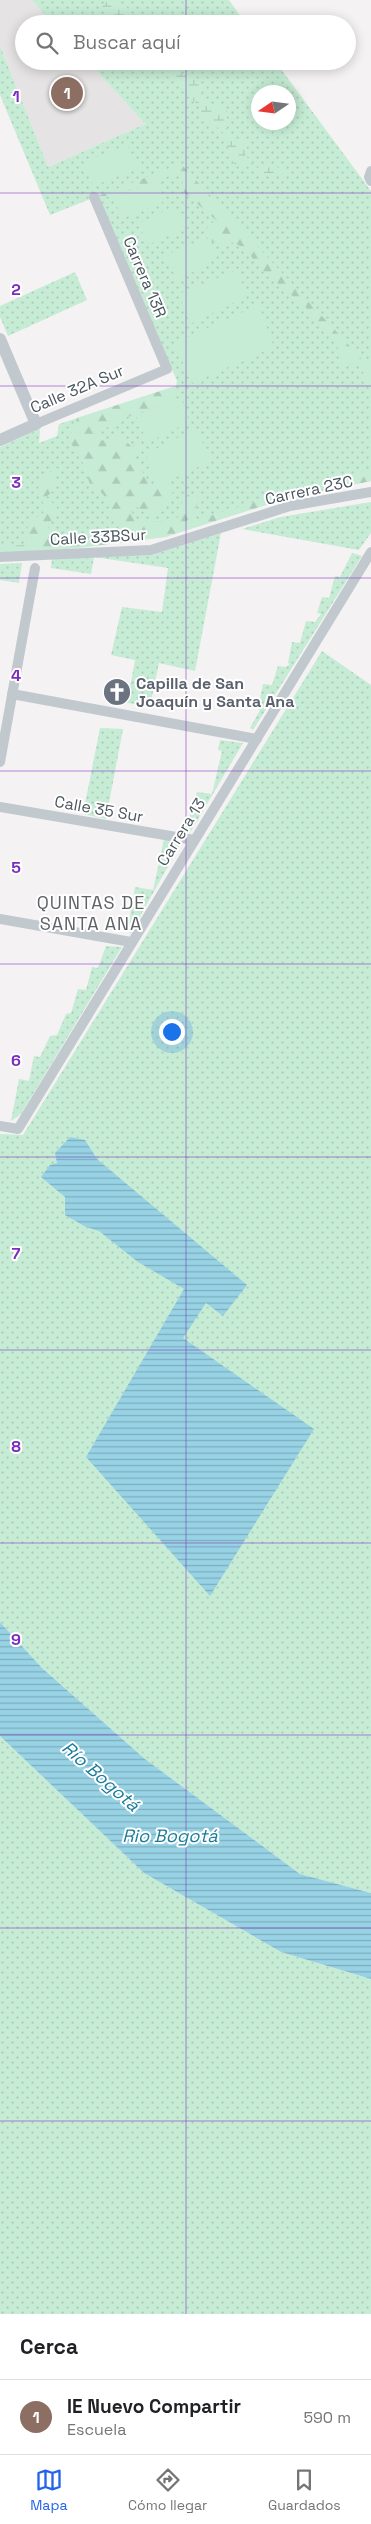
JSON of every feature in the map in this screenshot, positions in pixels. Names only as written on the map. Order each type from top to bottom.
[{"type":"street","name":"Carrera 13R","points":[[94,197],[167,369]]},
{"type":"street","points":[[0,339],[36,424]]},
{"type":"street","name":"Calle 32A Sur","points":[[0,440],[167,369]]},
{"type":"street","name":"Carrera 23C","points":[[224,528],[290,506],[371,492]]},
{"type":"street","name":"Calle 33BSur","points":[[0,558],[150,550],[224,528]]},
{"type":"street","name":"Carrera 13","points":[[0,1126],[18,1128],[371,552]]},
{"type":"street","points":[[0,762],[35,568]]},
{"type":"street","points":[[12,694],[258,739]]},
{"type":"street","name":"Calle 35 Sur","points":[[0,807],[194,840]]},
{"type":"street","points":[[0,919],[131,942]]},
{"type":"shaded area","points":[[0,0],[32,0],[45,15],[15,15],[15,70],[96,70],[145,124],[48,167],[0,46]]},
{"type":"green space","points":[[32,0],[229,0],[240,15],[45,15]]},
{"type":"green space","points":[[108,0],[114,0],[123,4],[132,15],[109,15],[101,8]]},
{"type":"green space","points":[[0,46],[48,167],[145,124],[96,70],[282,70],[293,85],[251,85],[251,130],[296,130],[296,89],[371,191],[371,481],[291,497],[165,537],[77,548],[0,553],[0,447],[40,429],[39,443],[57,436],[59,424],[176,386],[177,381],[98,196],[50,215],[0,95]]},
{"type":"green space","points":[[169,70],[180,70],[179,73],[197,79],[205,102],[227,109],[227,130],[236,139],[249,140],[245,155],[257,168],[272,164],[287,173],[264,176],[248,167],[235,166],[222,131],[199,115],[199,106],[179,87]]},
{"type":"green space","points":[[127,145],[139,168],[93,186],[84,162]]},
{"type":"green space","points":[[181,164],[371,369],[371,386],[357,362],[340,368],[341,352],[311,312],[260,268],[245,248],[229,241],[220,246],[203,235],[209,224],[217,221],[184,192],[180,169],[175,174],[111,197],[98,196]]},
{"type":"green space","points":[[156,181],[166,201],[124,218],[111,197]]},
{"type":"green space","points":[[175,206],[188,227],[148,245],[138,224]]},
{"type":"green space","points":[[206,238],[217,257],[178,281],[164,256]]},
{"type":"green space","points":[[237,270],[247,296],[190,324],[179,294]]},
{"type":"green space","points":[[75,272],[87,300],[8,336],[0,317],[0,306]]},
{"type":"green space","points":[[259,305],[274,347],[192,383],[174,343]]},
{"type":"green space","points":[[176,386],[176,399],[125,418],[114,429],[103,426],[100,440],[110,441],[118,434],[132,447],[139,442],[143,448],[135,457],[150,487],[165,482],[174,489],[165,510],[150,517],[137,507],[131,509],[135,521],[163,521],[179,517],[183,499],[189,494],[200,497],[193,514],[184,524],[305,486],[371,469],[371,481],[291,497],[165,537],[127,542],[112,516],[110,504],[102,493],[90,484],[83,463],[69,440],[77,418]]},
{"type":"green space","points":[[181,397],[189,422],[147,443],[136,415]]},
{"type":"green space","points":[[196,428],[211,461],[155,487],[146,454]]},
{"type":"green space","points":[[58,468],[53,491],[46,497],[57,507],[48,528],[48,540],[125,542],[77,548],[0,553],[0,546],[26,545],[28,524],[46,511],[38,490],[42,475]]},
{"type":"green space","points":[[371,502],[371,533],[359,550],[242,529],[281,517]]},
{"type":"green space","points":[[221,533],[195,671],[159,663],[150,706],[127,703],[135,660],[111,655],[122,607],[162,612],[168,568],[94,557],[91,574],[51,568],[52,557],[152,555]]},
{"type":"green space","points":[[352,553],[362,556],[253,730],[250,728],[260,710],[258,709],[263,684],[272,685],[278,666],[286,667],[290,664],[288,663],[292,642],[300,643],[306,621],[315,622],[321,614],[317,613],[322,597],[329,598],[335,576],[340,577]]},
{"type":"green space","points":[[22,563],[19,583],[0,580],[0,564]]},
{"type":"green space","points":[[322,651],[371,685],[371,1893],[300,1874],[145,1759],[42,1668],[0,1622],[0,1134],[23,1135]]},
{"type":"green space","points":[[100,728],[123,729],[106,819],[83,814]]},
{"type":"green space","points":[[220,740],[243,743],[188,836],[184,834],[197,792],[212,794],[222,751],[218,750]]},
{"type":"green space","points":[[165,835],[184,838],[130,934],[128,929],[135,887],[153,890]]},
{"type":"green space","points":[[106,946],[122,947],[21,1114],[11,1121],[19,1079],[29,1081],[34,1056],[40,1057],[50,1036],[57,1035],[66,1014],[71,1013],[78,989],[86,990],[92,967],[98,968]]},
{"type":"green space","points":[[0,1736],[144,1873],[281,1952],[371,1979],[371,2314],[0,2314]]},
{"type":"water","points":[[70,1137],[85,1140],[97,1159],[247,1285],[223,1316],[206,1303],[183,1338],[314,1429],[210,1596],[86,1457],[184,1289],[138,1262],[99,1231],[86,1227],[65,1215],[65,1197],[41,1177],[50,1165],[57,1163],[55,1153]]},
{"type":"water","name":"Rio Bogotá","points":[[0,1622],[42,1668],[145,1759],[300,1874],[371,1893],[371,1979],[281,1952],[144,1873],[0,1736]]},
{"type":"place","name":"IE Nuevo Compartir","points":[[67,93]]},
{"type":"place","name":"Capilla de San Joaquín y Santa Ana","points":[[117,692]]},
{"type":"district","name":"QUINTAS DE SANTA ANA","points":[[91,912]]},
{"type":"water label","name":"Río Bogotá","points":[[101,1776]]}]
